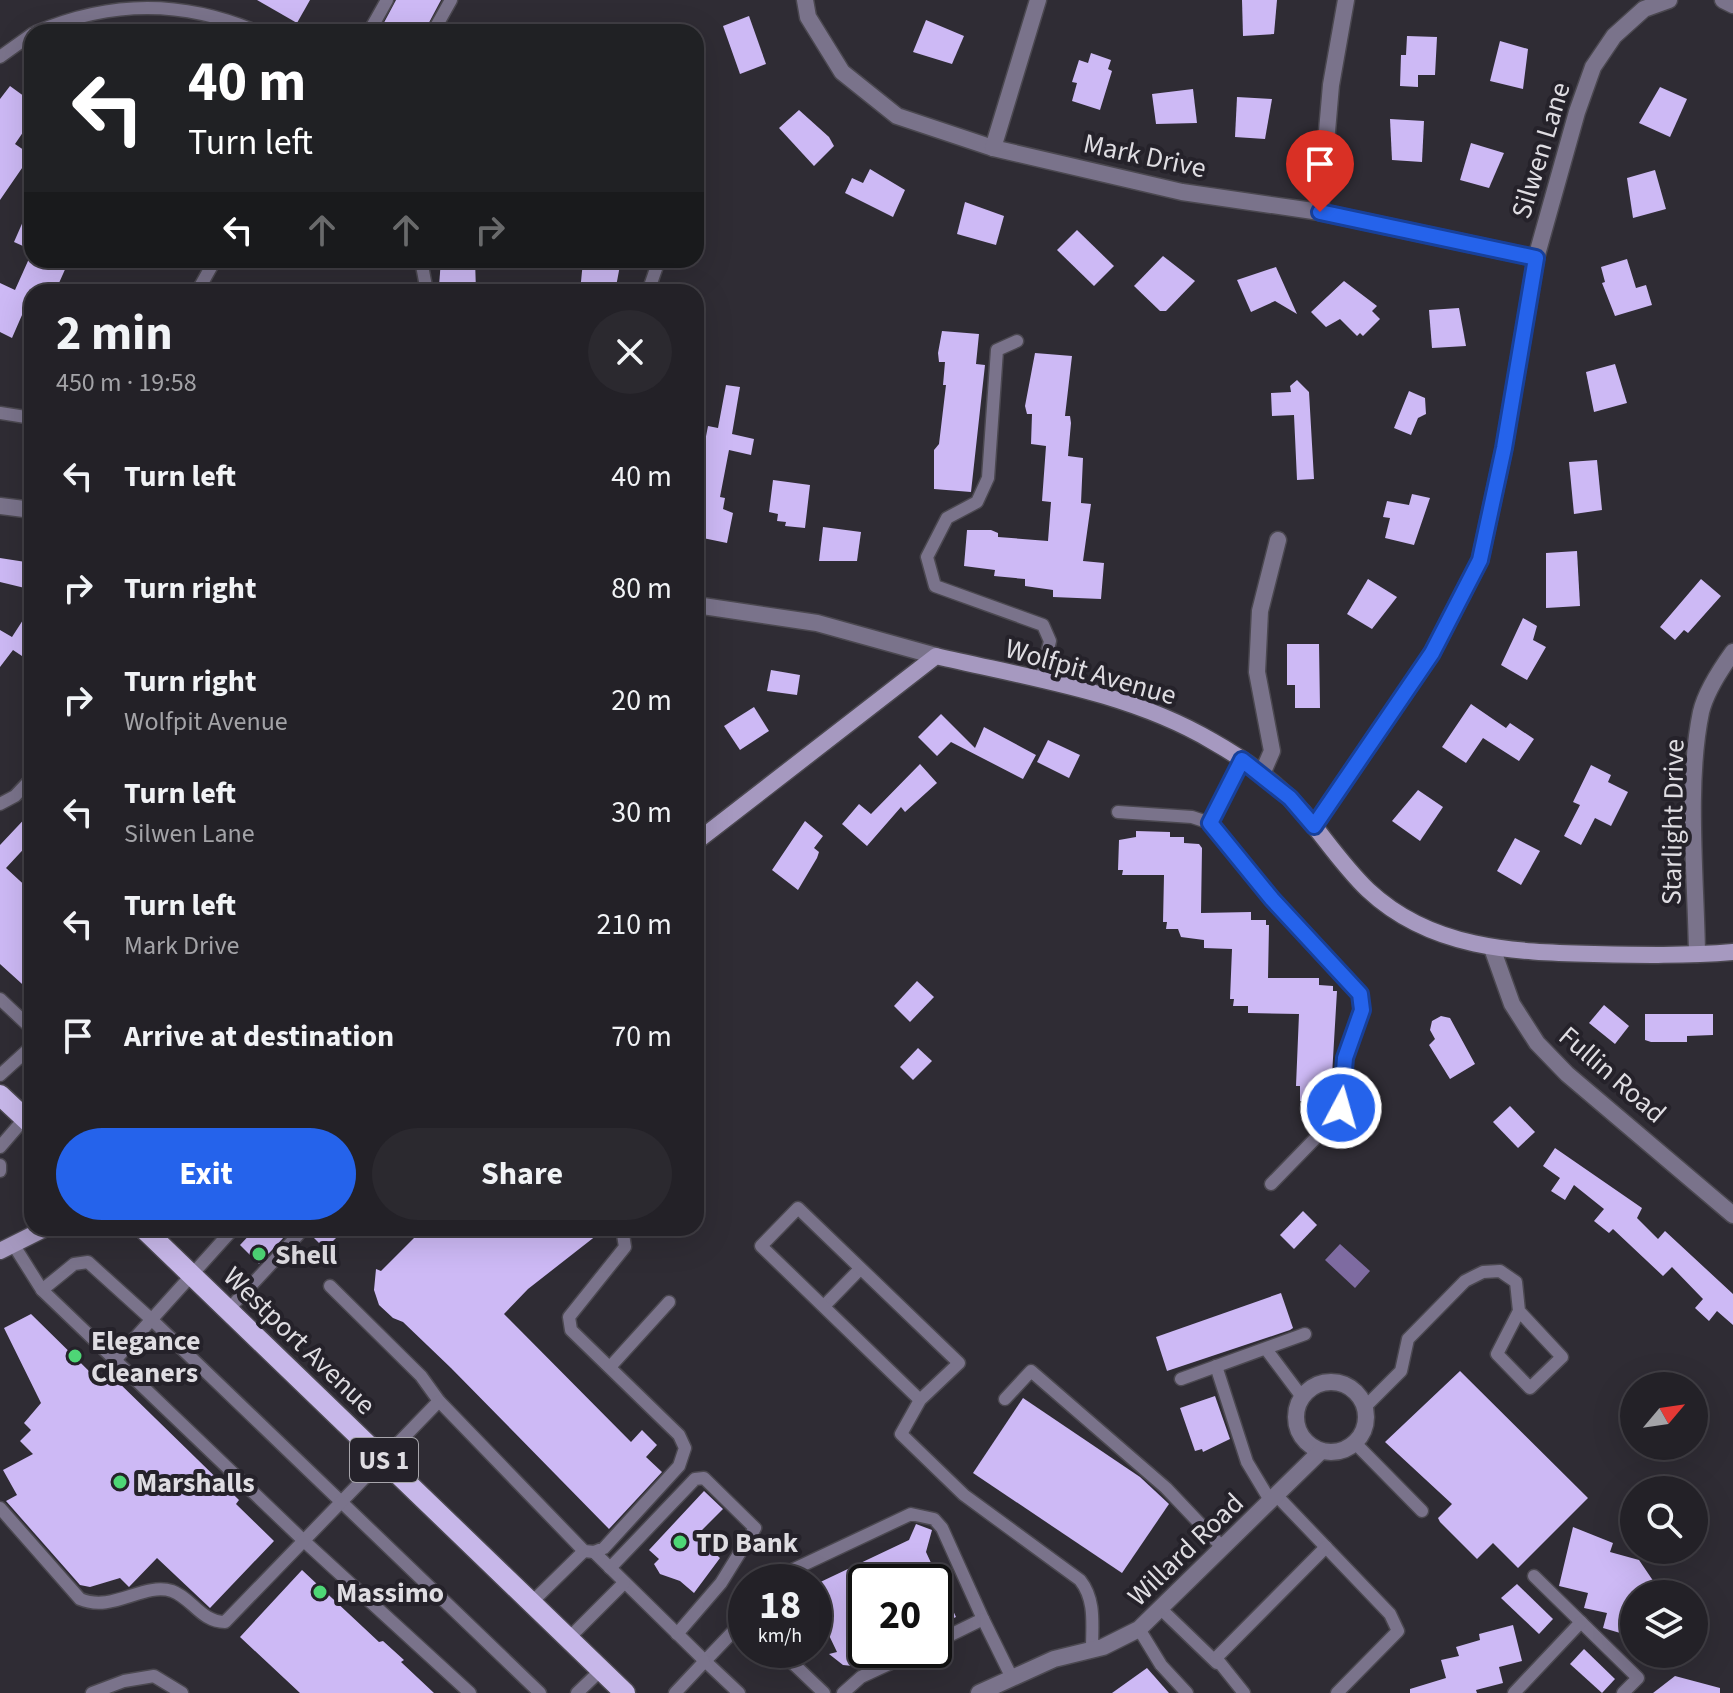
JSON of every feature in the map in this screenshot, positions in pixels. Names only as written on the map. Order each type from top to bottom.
[{"type":"main road","points":[[0,1095],[24,1117]]},
{"type":"main road","name":"Westport Avenue","points":[[151,1236],[625,1693]]},
{"type":"street","name":"Mark Drive","points":[[805,0],[808,17],[842,72],[897,116],[993,148],[1182,192],[1320,212],[1536,258]]},
{"type":"street","points":[[993,148],[1038,0]]},
{"type":"street","points":[[1320,212],[1331,85],[1346,0]]},
{"type":"street","name":"Silwen Lane","points":[[1314,826],[1438,643],[1480,560],[1504,448],[1536,258],[1593,67],[1614,36],[1644,9],[1669,0]]},
{"type":"street","points":[[1723,0],[1733,5]]},
{"type":"street","points":[[0,506],[24,509]]},
{"type":"street","points":[[1262,774],[1272,751],[1257,672],[1260,611],[1278,540]]},
{"type":"street","name":"Wolfpit Avenue","points":[[704,606],[817,623],[936,656],[1041,680],[1154,712],[1185,725],[1262,774],[1314,826],[1356,878],[1397,914],[1433,932],[1492,948],[1551,953],[1733,952]]},
{"type":"street","name":"Starlight Drive","points":[[1697,954],[1694,791],[1701,711],[1716,677],[1733,652]]},
{"type":"street","points":[[704,836],[936,656]]},
{"type":"street","name":"Fullin Road","points":[[1492,948],[1512,1004],[1545,1051],[1733,1215]]},
{"type":"street","points":[[6,1247],[29,1236]]},
{"type":"street","points":[[1331,1381],[1352,1388],[1365,1407],[1363,1433],[1355,1443],[1333,1452],[1321,1451],[1300,1435],[1296,1422],[1302,1397],[1310,1389],[1331,1381]]},
{"type":"street","name":"Willard Road","points":[[979,1693],[1054,1659],[1092,1650],[1139,1629],[1162,1610],[1321,1451]]},
{"type":"lane","points":[[52,24],[71,15],[118,3],[159,0],[184,1],[220,11],[244,24]]},
{"type":"lane","points":[[374,24],[387,0]]},
{"type":"lane","points":[[438,24],[451,0]]},
{"type":"lane","points":[[0,57],[24,40]]},
{"type":"lane","points":[[1017,341],[997,350],[988,478],[977,502],[947,518],[927,557],[935,586],[1043,625],[1050,641],[1041,680]]},
{"type":"lane","points":[[0,413],[24,417]]},
{"type":"lane","points":[[1210,823],[1242,760]]},
{"type":"lane","points":[[0,804],[24,786]]},
{"type":"lane","points":[[1118,812],[1192,817],[1210,823],[1272,899],[1350,981],[1362,1002],[1345,1058],[1338,1115],[1271,1184]]},
{"type":"lane","points":[[0,999],[24,1022]]},
{"type":"lane","points":[[0,1075],[24,1053]]},
{"type":"lane","points":[[0,1147],[24,1125]]},
{"type":"lane","points":[[0,1165],[0,1171]]},
{"type":"lane","points":[[920,1400],[761,1246],[798,1208],[959,1363],[920,1400],[901,1434],[964,1495],[1080,1580],[1089,1591],[1092,1603],[1092,1650]]},
{"type":"lane","points":[[116,1359],[227,1236]]},
{"type":"lane","points":[[228,1310],[297,1236]]},
{"type":"lane","points":[[531,1603],[589,1552],[604,1548],[679,1466],[685,1448],[679,1435],[571,1330],[569,1317],[625,1247],[623,1236]]},
{"type":"lane","points":[[6,1247],[42,1290],[304,1541],[470,1693]]},
{"type":"lane","points":[[42,1290],[74,1264],[88,1262],[540,1693]]},
{"type":"lane","points":[[824,1306],[860,1269]]},
{"type":"lane","points":[[1365,1407],[1401,1371],[1408,1339],[1465,1281],[1483,1272],[1500,1271],[1516,1282],[1519,1311],[1497,1354],[1530,1388],[1562,1357],[1519,1311]]},
{"type":"lane","points":[[330,1286],[421,1376],[439,1401],[589,1552],[610,1568],[739,1693]]},
{"type":"lane","points":[[610,1367],[669,1302]]},
{"type":"lane","points":[[1181,1379],[1305,1334]]},
{"type":"lane","points":[[1266,1349],[1302,1397]]},
{"type":"lane","points":[[1216,1366],[1247,1462],[1274,1499],[1326,1547],[1390,1614],[1398,1631],[1337,1693]]},
{"type":"lane","points":[[1005,1399],[1031,1371],[1166,1488],[1223,1548]]},
{"type":"lane","points":[[0,1508],[80,1599],[96,1606],[172,1591],[213,1622],[225,1622],[439,1401]]},
{"type":"lane","points":[[1355,1443],[1422,1511]]},
{"type":"lane","points":[[610,1568],[695,1479],[704,1478],[755,1528],[721,1583],[677,1634]]},
{"type":"lane","points":[[805,1564],[911,1514],[934,1519],[942,1528],[1012,1678]]},
{"type":"lane","points":[[1217,1663],[1216,1658],[1326,1547]]},
{"type":"lane","points":[[1534,1576],[1638,1678],[1623,1693]]},
{"type":"lane","points":[[568,1639],[624,1583]]},
{"type":"lane","points":[[1162,1610],[1244,1693]]},
{"type":"lane","points":[[952,1634],[983,1619]]},
{"type":"lane","points":[[1514,1693],[1581,1622]]},
{"type":"lane","points":[[1139,1629],[1161,1665],[1187,1693]]},
{"type":"lane","points":[[675,1693],[728,1637]]},
{"type":"lane","points":[[798,1668],[824,1693]]},
{"type":"lane","points":[[843,1693],[861,1677],[880,1668]]},
{"type":"lane","points":[[577,1693],[601,1670]]},
{"type":"lane","points":[[92,1693],[124,1681],[154,1676],[182,1693]]},
{"type":"shaded area","points":[[1340,1244],[1370,1271],[1355,1288],[1325,1260]]},
{"type":"building","points":[[257,0],[310,0],[297,23]]},
{"type":"building","points":[[396,0],[441,0],[428,24],[383,24]]},
{"type":"building","points":[[1242,0],[1277,0],[1274,34],[1243,36]]},
{"type":"building","points":[[749,16],[766,64],[740,74],[723,26]]},
{"type":"building","points":[[926,20],[964,36],[952,64],[913,52]]},
{"type":"building","points":[[1407,36],[1437,37],[1435,75],[1418,75],[1418,87],[1400,86],[1401,55],[1406,55]]},
{"type":"building","points":[[1500,41],[1528,49],[1523,89],[1490,81]]},
{"type":"building","points":[[1091,53],[1111,60],[1108,69],[1112,71],[1100,110],[1072,101],[1077,83],[1072,82],[1079,60],[1088,63]]},
{"type":"building","points":[[10,86],[24,96],[24,131],[15,144],[24,150],[24,165],[0,200],[0,99]]},
{"type":"building","points":[[1660,87],[1687,99],[1670,137],[1639,123]]},
{"type":"building","points":[[1193,89],[1197,123],[1156,124],[1152,94]]},
{"type":"building","points":[[1237,97],[1272,99],[1265,139],[1235,137]]},
{"type":"building","points":[[799,110],[829,137],[834,146],[814,166],[779,128]]},
{"type":"building","points":[[1390,119],[1424,121],[1422,162],[1392,160]]},
{"type":"building","points":[[1471,143],[1504,153],[1489,188],[1460,180]]},
{"type":"building","points":[[870,169],[905,190],[893,217],[845,193],[852,178],[863,183]]},
{"type":"building","points":[[1655,170],[1666,209],[1633,218],[1627,178]]},
{"type":"building","points":[[965,202],[1004,216],[996,245],[957,234]]},
{"type":"building","points":[[24,219],[24,246],[14,242]]},
{"type":"building","points":[[1077,230],[1114,266],[1094,286],[1057,250]]},
{"type":"building","points":[[1163,256],[1195,281],[1166,311],[1160,311],[1134,286]]},
{"type":"building","points":[[1627,259],[1636,288],[1646,285],[1652,305],[1615,316],[1602,283],[1605,282],[1601,267]]},
{"type":"building","points":[[1276,267],[1297,314],[1275,301],[1251,312],[1237,280]]},
{"type":"building","points":[[25,268],[66,268],[59,284],[24,284],[24,310],[12,338],[0,332],[0,283],[15,290]]},
{"type":"building","points":[[440,268],[475,268],[476,284],[439,284]]},
{"type":"building","points":[[582,268],[620,268],[616,284],[581,284]]},
{"type":"building","points":[[1344,281],[1377,306],[1372,311],[1380,319],[1363,336],[1360,333],[1357,336],[1340,319],[1326,327],[1311,312]]},
{"type":"building","points":[[1459,308],[1466,346],[1432,348],[1429,310]]},
{"type":"building","points":[[942,331],[979,334],[976,364],[985,365],[971,492],[934,489],[934,450],[939,444],[946,385],[943,385],[945,362],[939,362],[938,353]]},
{"type":"building","points":[[1035,353],[1072,356],[1065,416],[1070,416],[1071,423],[1068,456],[1083,458],[1081,503],[1091,504],[1083,561],[1104,563],[1101,599],[1053,597],[1053,590],[1025,586],[1025,579],[994,576],[995,570],[964,566],[967,530],[991,530],[998,533],[998,537],[1048,541],[1051,502],[1042,501],[1046,446],[1031,444],[1032,414],[1027,414],[1025,406]]},
{"type":"building","points":[[1615,364],[1627,403],[1594,412],[1586,372]]},
{"type":"building","points":[[1297,380],[1309,392],[1314,479],[1297,480],[1294,415],[1272,416],[1271,393],[1291,392],[1290,386]]},
{"type":"building","points":[[726,385],[740,387],[732,434],[754,439],[751,455],[729,450],[720,497],[725,498],[723,509],[733,513],[727,543],[704,538],[704,447],[708,426],[718,428]]},
{"type":"building","points":[[1409,391],[1425,398],[1426,414],[1418,418],[1411,435],[1394,428]]},
{"type":"building","points":[[1597,460],[1602,510],[1574,514],[1569,462]]},
{"type":"building","points":[[773,480],[810,485],[805,528],[785,526],[786,522],[777,521],[778,514],[769,512]]},
{"type":"building","points":[[1412,494],[1430,498],[1414,545],[1385,538],[1390,518],[1383,517],[1387,501],[1409,505]]},
{"type":"building","points":[[823,527],[861,532],[857,561],[819,561]]},
{"type":"building","points":[[1577,551],[1580,606],[1546,608],[1546,553]]},
{"type":"building","points":[[0,558],[24,562],[24,588],[0,582]]},
{"type":"building","points":[[1368,579],[1397,597],[1372,629],[1347,614]]},
{"type":"building","points":[[1701,579],[1721,596],[1688,633],[1684,630],[1675,640],[1660,627]]},
{"type":"building","points":[[24,618],[24,653],[22,656],[13,650],[0,667],[0,630],[12,637]]},
{"type":"building","points":[[1523,618],[1537,626],[1533,640],[1546,647],[1527,680],[1501,665]]},
{"type":"building","points":[[1287,644],[1319,644],[1320,708],[1295,708],[1295,685],[1287,685]]},
{"type":"building","points":[[771,670],[800,675],[797,695],[767,691]]},
{"type":"building","points":[[1471,704],[1506,728],[1510,723],[1534,739],[1519,761],[1483,738],[1466,763],[1442,747]]},
{"type":"building","points":[[754,707],[769,731],[740,750],[724,726]]},
{"type":"building","points":[[941,714],[975,748],[984,727],[1036,755],[1023,779],[951,742],[937,756],[918,737]]},
{"type":"building","points":[[1048,740],[1080,755],[1069,778],[1037,762]]},
{"type":"building","points":[[920,764],[937,783],[905,812],[901,807],[867,846],[842,824],[859,804],[871,814]]},
{"type":"building","points":[[1591,765],[1611,775],[1608,782],[1628,792],[1611,826],[1595,818],[1581,845],[1564,836],[1580,805],[1573,802]]},
{"type":"building","points":[[1418,790],[1443,807],[1420,841],[1392,821]]},
{"type":"building","points":[[24,820],[24,849],[6,868],[24,885],[24,986],[0,964],[0,845]]},
{"type":"building","points":[[805,821],[823,836],[814,848],[819,852],[817,858],[798,890],[772,870]]},
{"type":"building","points":[[1136,831],[1170,832],[1170,837],[1184,837],[1184,843],[1199,844],[1202,848],[1201,913],[1251,912],[1251,920],[1266,920],[1266,925],[1269,925],[1268,978],[1319,978],[1319,985],[1333,986],[1333,991],[1337,991],[1330,1109],[1315,1108],[1315,1102],[1300,1101],[1300,1086],[1296,1086],[1299,1014],[1248,1013],[1248,1006],[1233,1006],[1234,999],[1230,999],[1232,949],[1204,948],[1204,940],[1181,937],[1178,929],[1166,929],[1167,922],[1163,922],[1164,875],[1122,875],[1123,870],[1118,870],[1119,840],[1136,837]]},
{"type":"building","points":[[1515,838],[1540,851],[1521,885],[1497,871]]},
{"type":"building","points":[[917,981],[934,997],[910,1022],[894,1006]]},
{"type":"building","points":[[1604,1005],[1629,1026],[1615,1044],[1589,1023]]},
{"type":"building","points":[[1645,1014],[1713,1014],[1713,1035],[1687,1036],[1687,1042],[1651,1042],[1645,1040]]},
{"type":"building","points":[[1441,1016],[1450,1018],[1475,1064],[1450,1079],[1429,1045],[1435,1039],[1430,1030],[1432,1021]]},
{"type":"building","points":[[918,1048],[932,1061],[913,1080],[900,1067]]},
{"type":"building","points":[[1510,1106],[1535,1132],[1518,1148],[1493,1122]]},
{"type":"building","points":[[1555,1148],[1642,1208],[1637,1218],[1658,1239],[1665,1231],[1733,1294],[1733,1325],[1717,1311],[1709,1321],[1695,1308],[1703,1299],[1672,1267],[1663,1276],[1613,1229],[1609,1233],[1594,1221],[1604,1209],[1574,1185],[1565,1200],[1551,1191],[1560,1178],[1543,1166]]},
{"type":"building","points":[[1303,1211],[1317,1225],[1294,1249],[1280,1235]]},
{"type":"building","name":"Shell","points":[[248,1236],[285,1236],[259,1264],[240,1245]]},
{"type":"building","points":[[312,1236],[338,1236],[325,1249]]},
{"type":"building","points":[[416,1236],[596,1236],[528,1289],[504,1314],[631,1442],[642,1430],[657,1445],[646,1457],[662,1472],[609,1529],[451,1368],[403,1322],[393,1318],[379,1305],[374,1290],[376,1269],[381,1271]]},
{"type":"building","points":[[1281,1293],[1293,1328],[1167,1371],[1156,1337]]},
{"type":"building","points":[[31,1314],[93,1375],[107,1384],[113,1377],[239,1500],[236,1504],[274,1541],[210,1608],[157,1558],[129,1587],[120,1578],[90,1587],[80,1585],[6,1501],[17,1495],[3,1470],[33,1454],[20,1441],[31,1430],[24,1423],[41,1403],[4,1328]]},
{"type":"building","points":[[1460,1371],[1588,1498],[1518,1568],[1493,1543],[1477,1559],[1438,1518],[1452,1504],[1385,1442]]},
{"type":"building","points":[[1215,1396],[1230,1439],[1203,1452],[1202,1449],[1195,1451],[1180,1408]]},
{"type":"building","points":[[1023,1398],[1140,1477],[1169,1504],[1122,1573],[973,1473]]},
{"type":"building","name":"TD Bank","points":[[704,1491],[723,1509],[696,1536],[720,1558],[694,1593],[680,1581],[660,1574],[654,1564],[659,1559],[649,1550]]},
{"type":"building","points":[[916,1524],[932,1530],[926,1552],[932,1564],[858,1564],[909,1540]]},
{"type":"building","points":[[1573,1527],[1613,1543],[1610,1552],[1620,1555],[1620,1564],[1642,1564],[1653,1580],[1620,1580],[1620,1633],[1603,1628],[1607,1613],[1584,1608],[1588,1593],[1559,1586]]},
{"type":"building","points":[[848,1569],[848,1666],[832,1656],[837,1652],[832,1642],[832,1576]]},
{"type":"building","points":[[302,1570],[379,1642],[383,1641],[404,1660],[401,1662],[434,1693],[300,1693],[240,1637]]},
{"type":"building","points":[[1517,1584],[1553,1619],[1539,1634],[1501,1598]]},
{"type":"building","points":[[1513,1625],[1522,1661],[1499,1667],[1503,1683],[1476,1690],[1477,1693],[1410,1693],[1410,1689],[1446,1678],[1441,1660],[1459,1656],[1456,1647],[1480,1640],[1479,1634]]},
{"type":"building","points":[[1584,1649],[1615,1679],[1602,1693],[1570,1664]]},
{"type":"building","points":[[1147,1668],[1169,1693],[1112,1693]]},
{"type":"building","points":[[1675,1676],[1720,1688],[1720,1693],[1653,1693]]},
{"type":"place","name":"Shell","points":[[259,1254]]},
{"type":"place","name":"Elegance Cleaners","points":[[75,1356]]},
{"type":"place","name":"Marshalls","points":[[120,1482]]},
{"type":"place","name":"TD Bank","points":[[680,1542]]},
{"type":"place","name":"Massimo","points":[[320,1592]]},
{"type":"route","points":[[1320,212],[1536,258],[1504,448],[1480,560],[1450,625],[1314,826],[1290,798],[1242,760],[1210,823],[1272,899],[1360,994],[1362,1010],[1345,1058],[1341,1108]]}]
